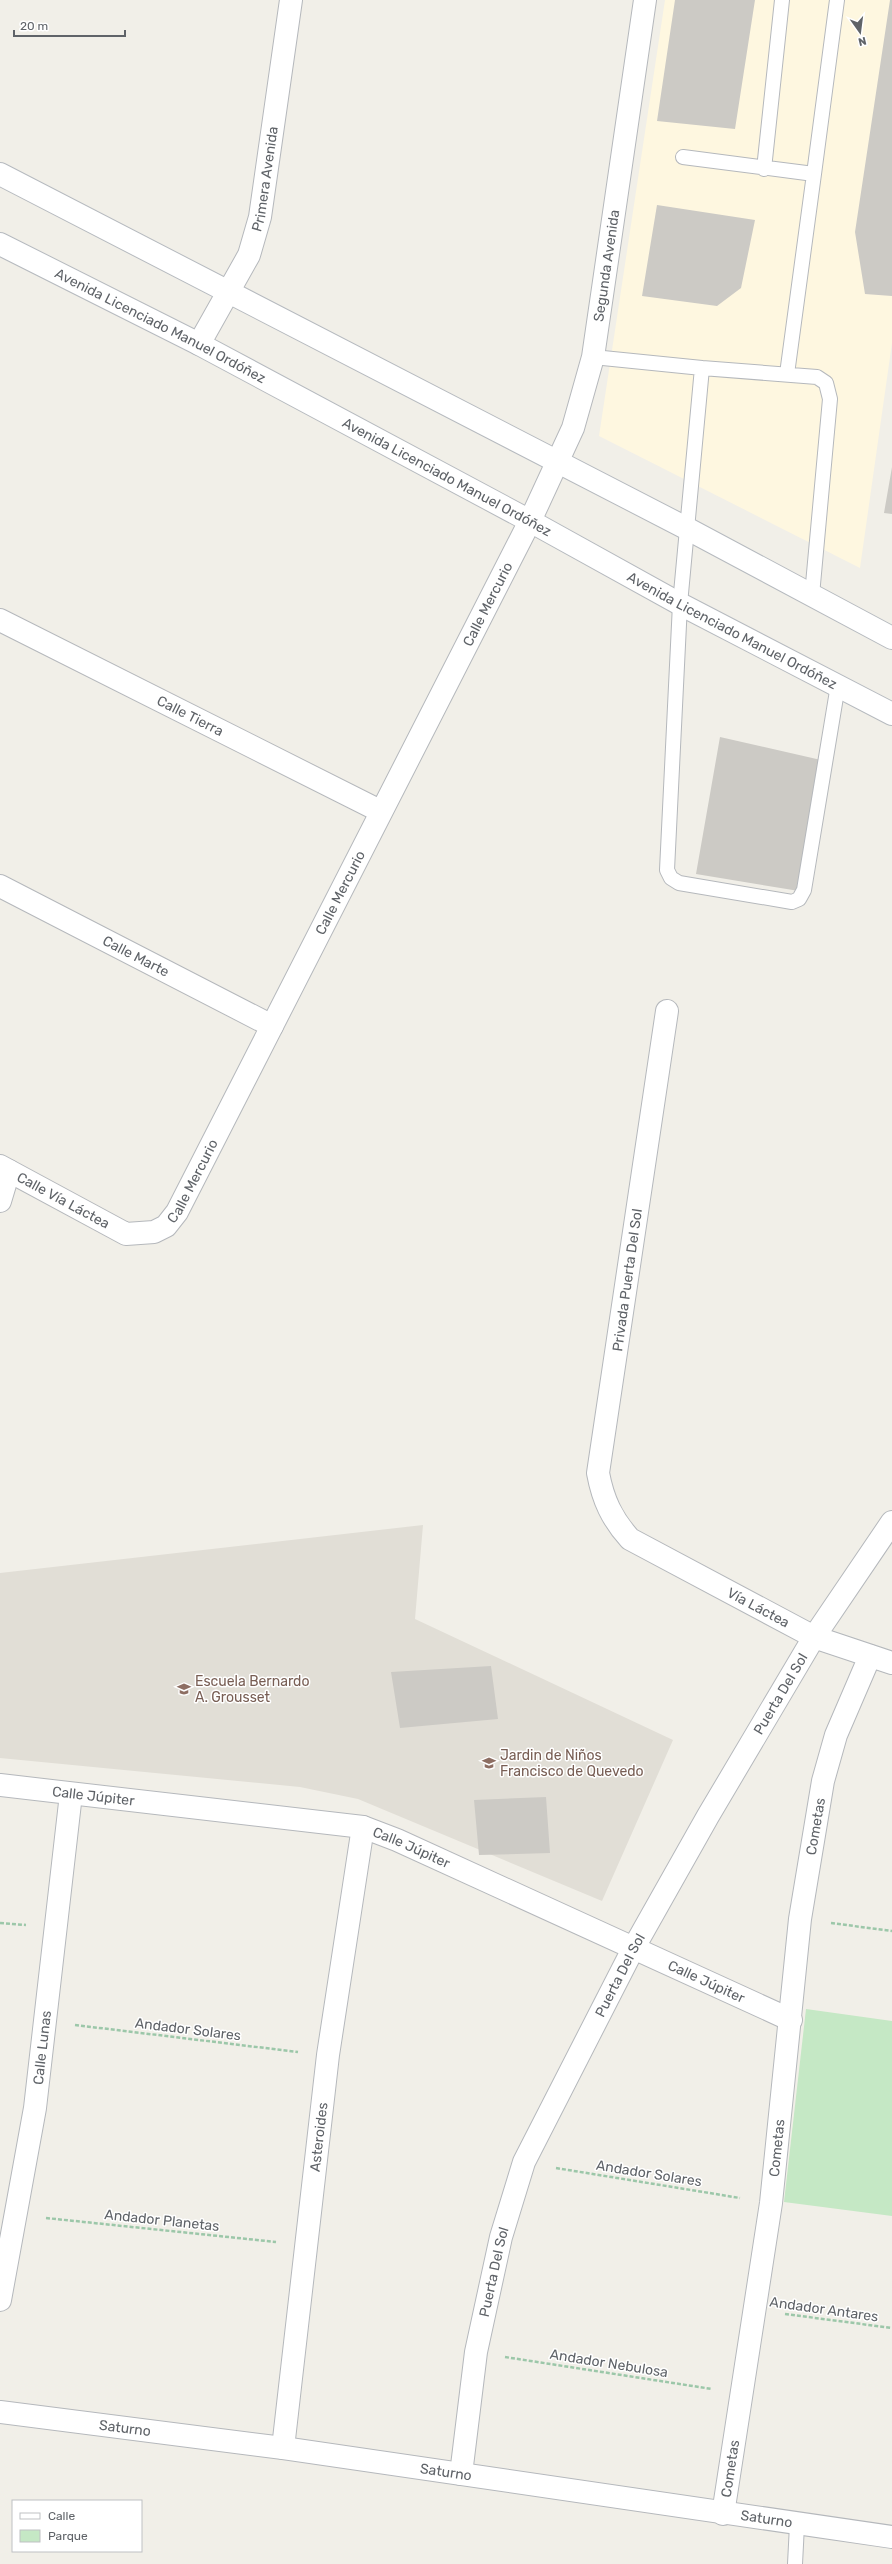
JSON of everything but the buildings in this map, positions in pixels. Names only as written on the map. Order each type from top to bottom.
[{"type":"street","name":"Primera Avenida","points":[[199,344],[249,255],[260,217],[291,0]]},
{"type":"street","name":"Segunda Avenida","points":[[530,521],[559,462],[573,428],[593,357],[645,0]]},
{"type":"street","points":[[0,174],[686,528],[892,638]]},
{"type":"street","name":"Avenida Licenciado Manuel Ordóñez","points":[[0,244],[199,344],[530,521],[680,604],[892,714]]},
{"type":"street","name":"Calle Mercurio","points":[[126,1234],[154,1232],[166,1226],[177,1212],[380,811],[530,521]]},
{"type":"street","name":"Calle Tierra","points":[[0,620],[380,811]]},
{"type":"street","name":"Calle Marte","points":[[0,886],[272,1026]]},
{"type":"street","name":"Privada Puerta Del Sol","points":[[630,1539],[614,1521],[602,1496],[598,1473],[666,1012]]},
{"type":"street","points":[[0,1201],[4,1169]]},
{"type":"street","name":"Calle Vía Láctea","points":[[4,1169],[126,1234]]},
{"type":"street","name":"Puerta Del Sol","points":[[461,2474],[476,2352],[501,2237],[524,2162],[633,1949],[708,1816],[814,1637],[892,1522]]},
{"type":"street","name":"Vía Láctea","points":[[630,1539],[814,1637],[892,1663]]},
{"type":"street","name":"Cometas","points":[[723,2514],[770,2203],[791,2020],[800,1919],[823,1781],[836,1734],[870,1656]]},
{"type":"street","name":"Calle Júpiter","points":[[0,1786],[362,1827],[397,1840],[791,2020]]},
{"type":"street","name":"Calle Lunas","points":[[0,2300],[14,2215],[35,2108],[46,2022],[54,1928],[71,1794]]},
{"type":"street","name":"Asteroides","points":[[283,2448],[328,2055],[362,1827]]},
{"type":"street","name":"Saturno","points":[[0,2412],[283,2448],[797,2525],[892,2537]]},
{"type":"lane","points":[[764,169],[782,0]]},
{"type":"lane","points":[[787,374],[837,0]]},
{"type":"lane","points":[[683,156],[764,169],[814,174]]},
{"type":"lane","points":[[593,357],[702,368],[817,377],[826,383],[830,399],[812,595]]},
{"type":"lane","points":[[702,368],[680,604],[667,870],[671,878],[679,883],[792,902],[799,899],[804,890],[838,685]]},
{"type":"lane","points":[[795,2564],[797,2525]]},
{"type":"path","points":[[800,1919],[892,1932]]},
{"type":"path","name":"Andador Solares","points":[[46,2022],[328,2055]]},
{"type":"path","name":"Andador Solares","points":[[524,2162],[770,2203]]},
{"type":"path","name":"Andador Planetas","points":[[14,2215],[306,2246]]},
{"type":"path","name":"Andador Antares","points":[[754,2309],[892,2328]]},
{"type":"path","name":"Andador Nebulosa","points":[[476,2352],[740,2394]]},
{"type":"shaded area","points":[[665,0],[892,0],[892,343],[860,568],[599,436]]},
{"type":"shaded area","name":"Escuela Bernardo A. Grousset","points":[[423,1525],[415,1619],[673,1740],[602,1901],[358,1799],[300,1787],[0,1758],[0,1573]]},
{"type":"green space","points":[[806,2009],[892,2021],[892,2216],[784,2202]]},
{"type":"place","name":"Escuela Bernardo A. Grousset","points":[[184,1689]]},
{"type":"place","name":"Jardin de Niños Francisco de Quevedo","points":[[489,1763]]}]
